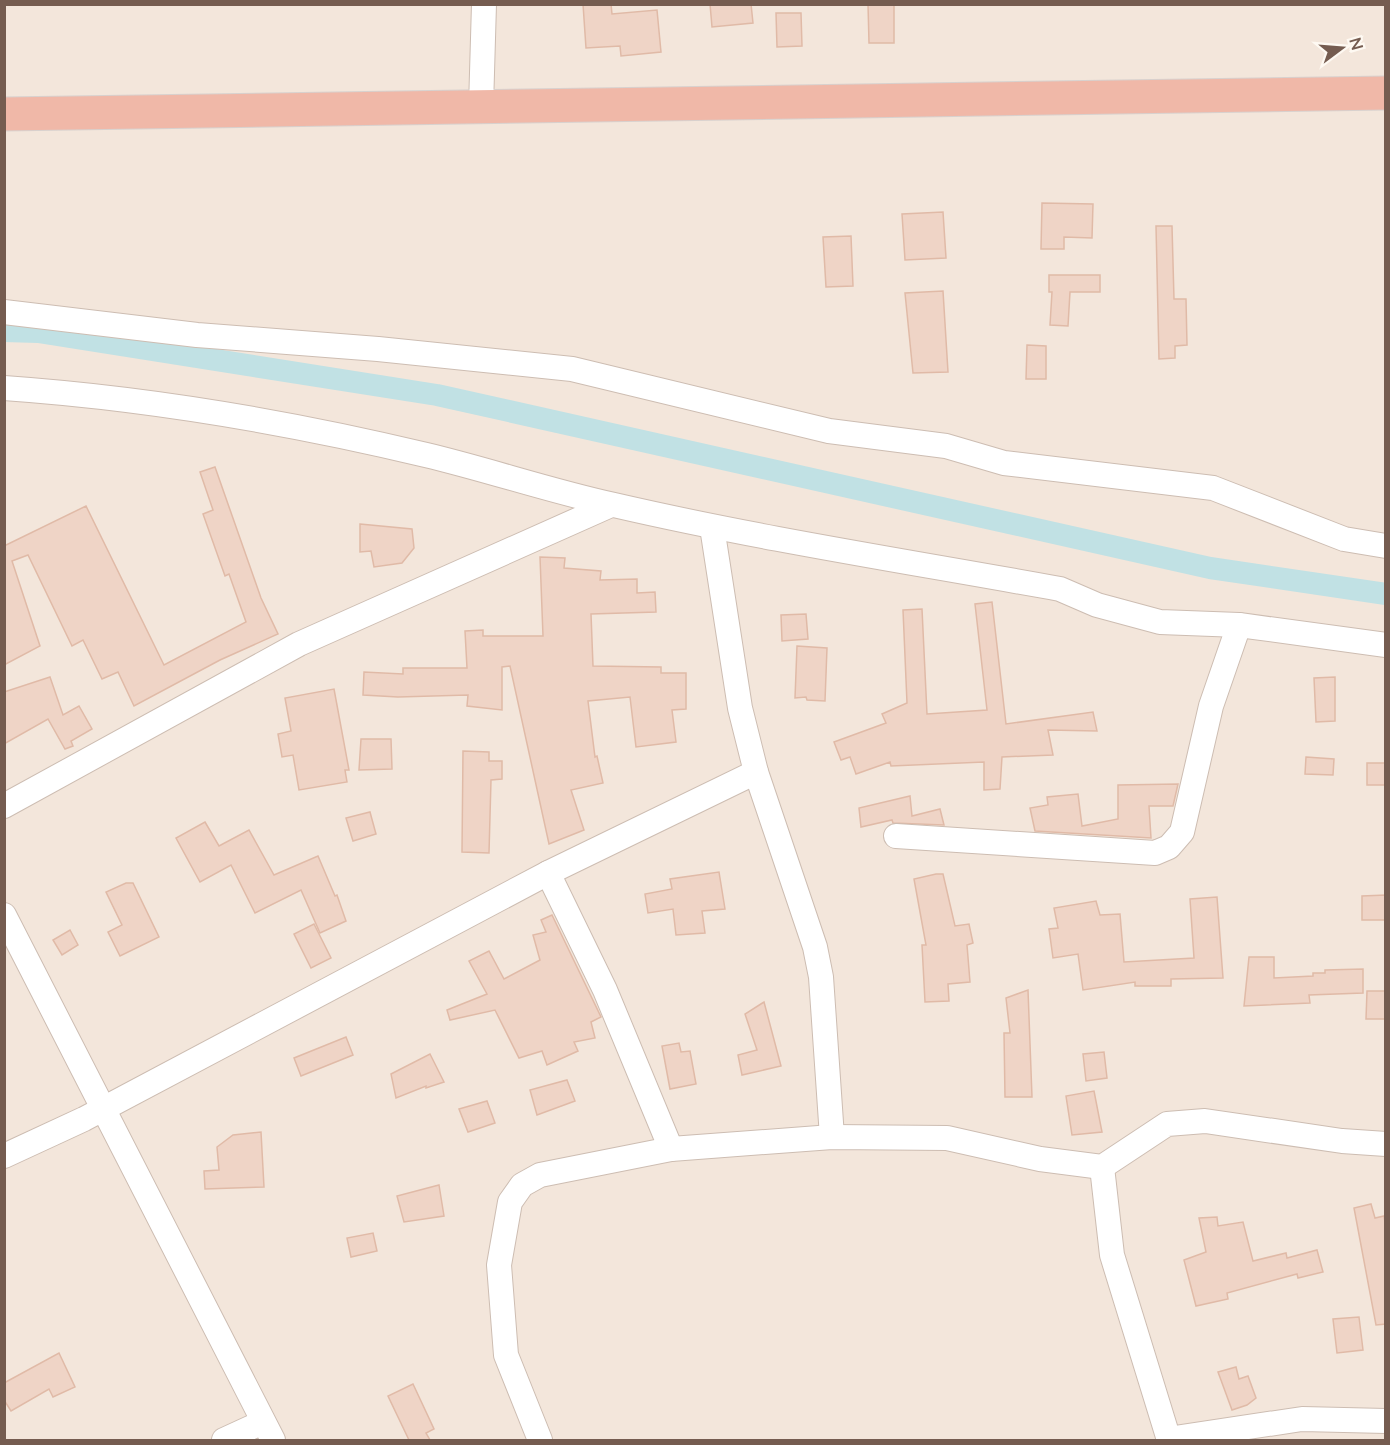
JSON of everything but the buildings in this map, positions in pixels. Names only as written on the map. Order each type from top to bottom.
[{"type":"highway","points":[[4,114],[1386,93]]},
{"type":"street","points":[[481,107],[484,4]]},
{"type":"street","points":[[4,312],[197,335],[378,349],[572,369],[829,431],[946,446],[1004,462],[1213,488],[1344,539],[1386,546]]},
{"type":"street","points":[[4,388],[86,393],[249,418],[425,455],[611,505],[712,527],[1060,589],[1097,605],[1160,622],[1239,625],[1386,645]]},
{"type":"street","points":[[4,806],[299,644],[611,505]]},
{"type":"street","points":[[712,527],[740,708],[756,772],[815,947],[821,977],[832,1137]]},
{"type":"street","points":[[896,836],[1155,854],[1169,847],[1182,832],[1211,706],[1239,625]]},
{"type":"street","points":[[4,1156],[103,1108],[548,873],[756,772]]},
{"type":"street","points":[[548,873],[605,990],[671,1149]]},
{"type":"street","points":[[4,915],[268,1431],[224,1440]]},
{"type":"street","points":[[540,1440],[506,1355],[499,1265],[510,1202],[522,1185],[540,1175],[671,1149],[832,1137],[947,1138],[1040,1159],[1102,1167],[1167,1124],[1205,1120],[1342,1141],[1386,1144]]},
{"type":"street","points":[[1102,1167],[1112,1255],[1168,1440],[1302,1419],[1386,1421]]},
{"type":"shaded area","points":[[5,5],[1385,5],[1385,1440],[5,1440]]},
{"type":"waterway","points":[[4,331],[38,332],[437,395],[1210,568],[1386,594]]}]
